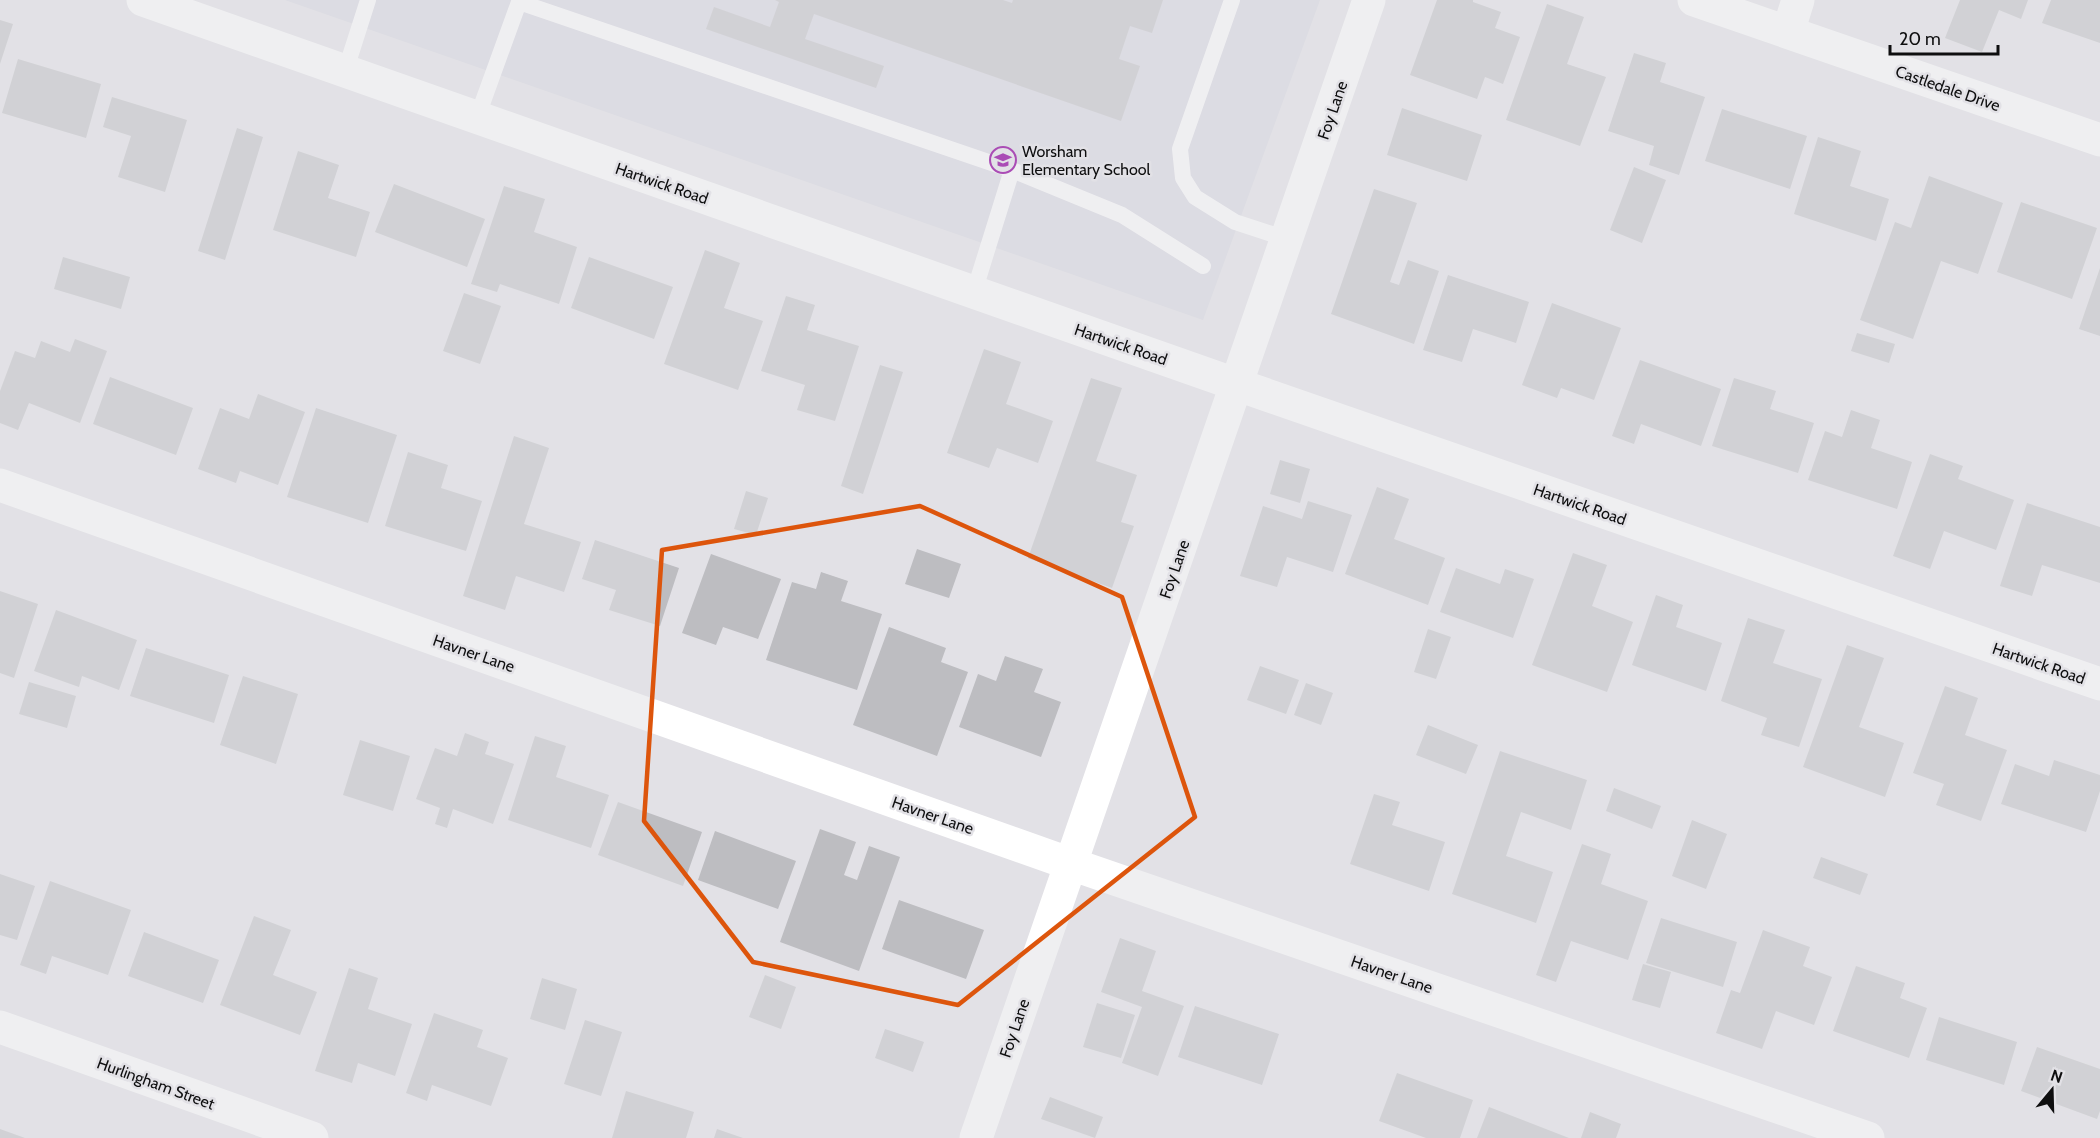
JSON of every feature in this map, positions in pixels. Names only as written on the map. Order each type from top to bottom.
[{"type":"street","name":"Hartwick Road","points":[[142,0],[1238,385],[2100,684]]},
{"type":"street","name":"Foy Lane","points":[[976,1138],[1238,385],[1369,0]]},
{"type":"street","name":"Castledale Drive","points":[[1694,0],[2100,140]]},
{"type":"street","points":[[1788,32],[1798,0]]},
{"type":"street","name":"Havner Lane","points":[[0,485],[1071,864],[1868,1138]]},
{"type":"street","name":"Hurlingham Street","points":[[0,1027],[312,1138]]},
{"type":"lane","points":[[345,72],[368,0]]},
{"type":"lane","points":[[1232,0],[1180,149],[1183,178],[1195,197],[1234,222],[1287,239]]},
{"type":"lane","points":[[477,118],[519,2],[1012,170],[1122,215],[1203,266]]},
{"type":"lane","points":[[974,292],[1012,170]]},
{"type":"highlighted area","points":[[920,506],[1122,597],[1195,817],[958,1005],[753,962],[644,821],[662,550]]},
{"type":"shaded area","name":"Worsham Elementary School","points":[[285,0],[1320,0],[1203,320]]},
{"type":"building","points":[[775,0],[1003,0],[1012,3],[1013,0],[1163,0],[1152,33],[1130,26],[1119,59],[1140,66],[1121,121],[814,14],[805,39],[884,66],[876,88],[706,29],[714,7],[770,27],[779,2]]},
{"type":"building","points":[[1437,0],[1473,0],[1473,2],[1501,12],[1495,28],[1520,37],[1503,84],[1485,77],[1477,99],[1410,75]]},
{"type":"building","points":[[1960,0],[2028,0],[2021,19],[1999,10],[1982,52],[1945,38]]},
{"type":"building","points":[[2051,0],[2100,0],[2100,43],[2042,23]]},
{"type":"building","points":[[1547,4],[1584,17],[1567,64],[1606,77],[1580,146],[1506,120]]},
{"type":"building","points":[[0,20],[13,24],[0,64]]},
{"type":"building","points":[[1634,53],[1666,63],[1660,82],[1705,97],[1679,175],[1649,165],[1654,146],[1608,131]]},
{"type":"building","points":[[18,59],[101,84],[86,138],[2,113]]},
{"type":"building","points":[[112,97],[187,120],[165,192],[118,177],[131,136],[103,127]]},
{"type":"building","points":[[1402,108],[1482,135],[1467,181],[1387,155]]},
{"type":"building","points":[[1722,109],[1807,136],[1790,189],[1705,161]]},
{"type":"building","points":[[237,128],[263,137],[225,260],[198,251]]},
{"type":"building","points":[[1818,137],[1861,151],[1850,186],[1889,199],[1876,241],[1794,214]]},
{"type":"building","points":[[298,151],[339,165],[328,198],[370,212],[356,257],[273,230]]},
{"type":"building","points":[[1634,167],[1666,180],[1642,243],[1610,230]]},
{"type":"building","points":[[1929,176],[2003,203],[1978,274],[1941,261],[1913,339],[1860,320],[1895,222],[1911,228]]},
{"type":"building","points":[[394,184],[485,219],[467,267],[375,232]]},
{"type":"building","points":[[504,186],[545,199],[534,232],[577,247],[559,304],[500,284],[497,292],[471,284]]},
{"type":"building","points":[[1374,189],[1417,203],[1390,282],[1399,285],[1408,260],[1439,271],[1414,344],[1331,314]]},
{"type":"building","points":[[2021,202],[2097,228],[2072,299],[1997,272]]},
{"type":"building","points":[[705,250],[740,263],[724,308],[763,321],[738,390],[664,364]]},
{"type":"building","points":[[63,257],[130,277],[121,309],[54,289]]},
{"type":"building","points":[[589,257],[673,287],[654,339],[571,308]]},
{"type":"building","points":[[2100,268],[2100,336],[2079,329]]},
{"type":"building","points":[[1448,275],[1529,302],[1516,343],[1473,329],[1462,362],[1423,350]]},
{"type":"building","points":[[464,293],[501,306],[480,364],[443,351]]},
{"type":"building","points":[[786,296],[815,305],[807,330],[859,346],[835,421],[797,410],[805,385],[761,371]]},
{"type":"building","points":[[1552,303],[1621,328],[1594,400],[1561,388],[1557,398],[1522,385]]},
{"type":"building","points":[[1857,333],[1895,344],[1889,363],[1851,351]]},
{"type":"building","points":[[75,339],[107,351],[80,423],[29,403],[18,430],[0,423],[0,391],[15,351],[35,358],[41,341],[70,352]]},
{"type":"building","points":[[984,349],[1021,362],[1006,404],[1053,421],[1038,463],[997,448],[989,468],[947,453]]},
{"type":"building","points":[[1640,360],[1721,389],[1701,446],[1641,424],[1634,444],[1612,436]]},
{"type":"building","points":[[880,365],[903,372],[863,494],[841,486]]},
{"type":"building","points":[[110,377],[193,408],[176,455],[93,424]]},
{"type":"building","points":[[1091,378],[1122,388],[1096,461],[1137,475],[1121,522],[1134,526],[1112,588],[1028,558]]},
{"type":"building","points":[[1734,378],[1776,391],[1770,409],[1814,423],[1798,473],[1712,446]]},
{"type":"building","points":[[258,394],[305,412],[278,485],[240,471],[236,483],[198,469],[220,408],[249,419]]},
{"type":"building","points":[[316,408],[397,435],[368,523],[287,497]]},
{"type":"building","points":[[1851,410],[1880,420],[1871,448],[1912,462],[1897,509],[1808,480],[1825,431],[1842,437]]},
{"type":"building","points":[[514,436],[549,448],[524,524],[581,542],[564,592],[516,576],[505,610],[463,596]]},
{"type":"building","points":[[408,452],[448,465],[441,488],[482,501],[466,551],[385,526]]},
{"type":"building","points":[[1930,454],[1963,466],[1958,479],[2014,500],[1996,550],[1944,531],[1930,569],[1893,556]]},
{"type":"building","points":[[1280,460],[1310,469],[1300,503],[1270,494]]},
{"type":"building","points":[[1377,487],[1409,499],[1394,539],[1445,558],[1428,605],[1345,574]]},
{"type":"building","points":[[746,491],[768,498],[756,535],[734,529]]},
{"type":"building","points":[[1308,501],[1352,515],[1333,572],[1287,557],[1277,587],[1240,576],[1263,506],[1302,519]]},
{"type":"building","points":[[2027,503],[2100,527],[2100,583],[2042,565],[2032,596],[2000,586]]},
{"type":"building","points":[[595,540],[679,568],[660,626],[609,610],[616,590],[582,579]]},
{"type":"building","points":[[917,549],[961,564],[949,598],[905,584]]},
{"type":"building","points":[[1573,553],[1607,565],[1592,606],[1633,622],[1607,692],[1532,665]]},
{"type":"building","points":[[711,554],[781,579],[758,639],[723,627],[716,645],[682,633]]},
{"type":"building","points":[[1456,568],[1500,584],[1505,569],[1534,579],[1513,638],[1440,612]]},
{"type":"building","points":[[821,572],[848,581],[841,601],[882,614],[857,690],[766,660],[792,582],[816,589]]},
{"type":"building","points":[[0,591],[38,604],[14,678],[0,673]]},
{"type":"building","points":[[1656,595],[1683,605],[1676,627],[1722,643],[1706,691],[1632,665]]},
{"type":"building","points":[[56,610],[137,640],[119,690],[82,676],[79,687],[34,671]]},
{"type":"building","points":[[1748,618],[1785,630],[1773,663],[1822,679],[1799,747],[1761,735],[1767,718],[1721,701]]},
{"type":"building","points":[[889,627],[946,648],[941,662],[968,672],[937,756],[853,725]]},
{"type":"building","points":[[1428,629],[1451,637],[1436,679],[1414,672]]},
{"type":"building","points":[[1847,645],[1884,658],[1859,727],[1904,743],[1885,797],[1803,767]]},
{"type":"building","points":[[146,648],[229,675],[214,723],[130,696]]},
{"type":"building","points":[[1005,656],[1043,669],[1034,692],[1061,702],[1041,757],[959,727],[978,674],[996,681]]},
{"type":"building","points":[[1260,666],[1299,680],[1286,714],[1247,700]]},
{"type":"building","points":[[243,676],[298,694],[276,764],[220,745]]},
{"type":"building","points":[[29,682],[76,696],[67,728],[19,714]]},
{"type":"building","points":[[1306,683],[1333,693],[1321,725],[1294,715]]},
{"type":"building","points":[[1945,686],[1978,698],[1965,735],[2007,750],[1981,821],[1936,805],[1944,784],[1913,773]]},
{"type":"building","points":[[1428,725],[1478,745],[1466,774],[1416,755]]},
{"type":"building","points":[[465,733],[489,742],[485,754],[514,764],[493,824],[453,809],[447,828],[435,824],[440,808],[416,799],[435,748],[457,756]]},
{"type":"building","points":[[535,736],[566,746],[556,777],[609,795],[591,848],[508,820]]},
{"type":"building","points":[[360,740],[410,756],[393,811],[343,795]]},
{"type":"building","points":[[1500,751],[1587,780],[1571,830],[1521,812],[1506,856],[1553,872],[1536,923],[1452,894]]},
{"type":"building","points":[[2054,760],[2100,775],[2100,791],[2086,832],[2001,804],[2015,764],[2049,776]]},
{"type":"building","points":[[1614,788],[1661,806],[1652,829],[1606,811]]},
{"type":"building","points":[[1374,794],[1400,802],[1392,825],[1445,842],[1429,891],[1350,864]]},
{"type":"building","points":[[618,802],[702,832],[683,886],[598,855]]},
{"type":"building","points":[[1692,820],[1727,834],[1706,889],[1672,876]]},
{"type":"building","points":[[820,829],[856,842],[844,875],[857,880],[869,846],[900,857],[859,971],[780,942]]},
{"type":"building","points":[[715,831],[796,861],[778,909],[698,880]]},
{"type":"building","points":[[1582,844],[1611,854],[1601,884],[1648,901],[1628,960],[1571,941],[1556,982],[1536,975]]},
{"type":"building","points":[[1821,857],[1868,874],[1860,895],[1813,878]]},
{"type":"building","points":[[0,874],[35,886],[17,940],[0,935]]},
{"type":"building","points":[[50,881],[131,910],[108,975],[52,956],[46,974],[20,965]]},
{"type":"building","points":[[899,900],[984,930],[966,979],[882,949]]},
{"type":"building","points":[[254,916],[291,930],[273,975],[317,992],[300,1035],[220,1005]]},
{"type":"building","points":[[1661,918],[1737,942],[1723,987],[1646,963]]},
{"type":"building","points":[[1763,930],[1810,947],[1803,966],[1832,977],[1814,1025],[1776,1011],[1762,1049],[1716,1033],[1731,990],[1740,993]]},
{"type":"building","points":[[144,932],[219,960],[203,1003],[128,976]]},
{"type":"building","points":[[1120,938],[1156,951],[1142,991],[1184,1006],[1158,1076],[1122,1063],[1142,1007],[1101,992]]},
{"type":"building","points":[[1643,964],[1671,972],[1660,1008],[1632,1000]]},
{"type":"building","points":[[1856,966],[1905,983],[1900,998],[1927,1008],[1909,1058],[1833,1031]]},
{"type":"building","points":[[349,968],[378,978],[368,1009],[412,1024],[395,1076],[358,1063],[352,1083],[315,1071]]},
{"type":"building","points":[[765,975],[796,987],[781,1029],[749,1017]]},
{"type":"building","points":[[542,978],[577,989],[565,1030],[530,1019]]},
{"type":"building","points":[[1097,1003],[1135,1015],[1121,1058],[1083,1047]]},
{"type":"building","points":[[1195,1006],[1279,1034],[1262,1085],[1178,1057]]},
{"type":"building","points":[[434,1013],[483,1030],[477,1047],[508,1058],[491,1106],[432,1085],[427,1101],[406,1093]]},
{"type":"building","points":[[1939,1017],[2017,1042],[2004,1085],[1926,1060]]},
{"type":"building","points":[[585,1020],[622,1032],[601,1096],[564,1084]]},
{"type":"building","points":[[885,1029],[924,1042],[913,1072],[875,1058]]},
{"type":"building","points":[[2037,1047],[2100,1069],[2100,1111],[2097,1119],[2021,1091]]},
{"type":"building","points":[[1397,1073],[1473,1100],[1460,1138],[1426,1138],[1379,1121]]},
{"type":"building","points":[[626,1091],[694,1112],[686,1138],[612,1138]]},
{"type":"building","points":[[1050,1097],[1103,1117],[1095,1138],[1041,1119]]},
{"type":"building","points":[[1489,1107],[1569,1138],[1477,1138]]},
{"type":"building","points":[[1590,1112],[1621,1124],[1616,1138],[1581,1138]]},
{"type":"building","points":[[0,1129],[25,1138],[0,1138]]},
{"type":"building","points":[[717,1129],[743,1138],[714,1138]]},
{"type":"place","name":"Worsham Elementary School","points":[[1003,160]]}]
